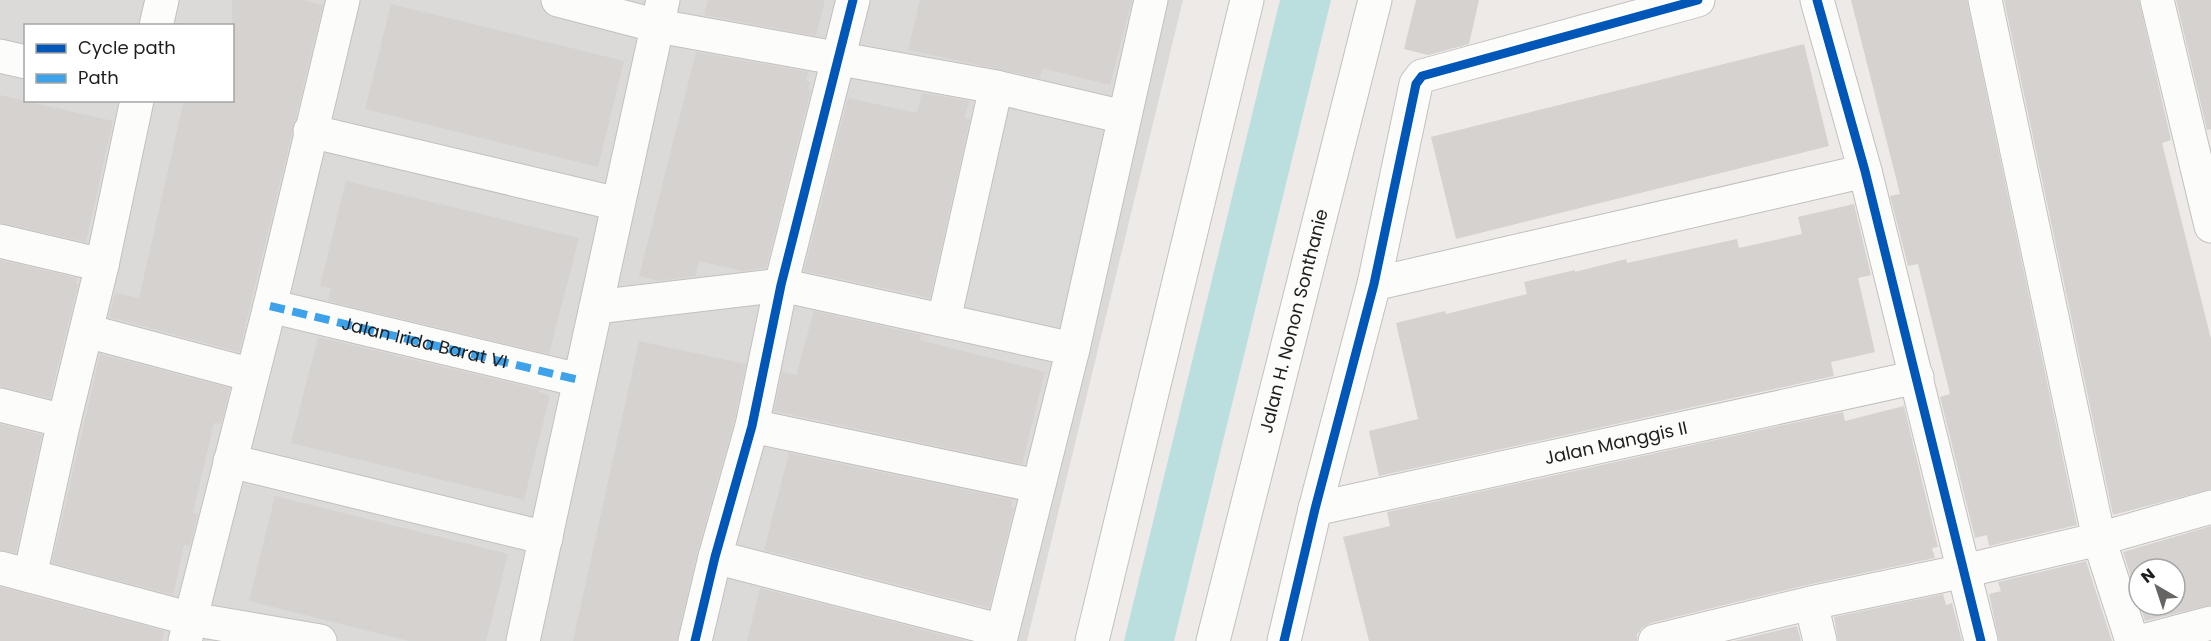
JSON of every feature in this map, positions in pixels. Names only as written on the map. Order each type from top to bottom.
[{"type":"street","points":[[156,24],[162,0]]},
{"type":"street","points":[[188,630],[270,306],[343,0]]},
{"type":"street","points":[[558,0],[660,13],[837,58],[996,87],[1124,117]]},
{"type":"street","points":[[696,641],[715,557],[752,426],[780,285],[853,0]]},
{"type":"street","points":[[715,557],[1001,636],[1073,348],[1151,0]]},
{"type":"street","points":[[1092,641],[1247,0]]},
{"type":"street","name":"Jalan H. Nonon Sonthanie","points":[[1213,641],[1375,0]]},
{"type":"street","points":[[1284,641],[1315,509],[1374,284],[1416,84],[1422,76],[1698,0]]},
{"type":"street","points":[[1817,0],[1865,171],[1982,641]]},
{"type":"street","points":[[1986,0],[2099,539],[2132,641]]},
{"type":"street","points":[[2157,0],[2211,226]]},
{"type":"street","points":[[522,641],[660,13]]},
{"type":"street","points":[[0,56],[24,62]]},
{"type":"street","points":[[944,320],[996,87]]},
{"type":"street","points":[[137,102],[102,266],[64,421],[15,572],[188,630],[320,641]]},
{"type":"street","points":[[310,131],[618,204]]},
{"type":"street","points":[[1374,284],[1865,171]]},
{"type":"street","points":[[0,241],[102,266]]},
{"type":"street","points":[[596,307],[780,285],[1073,348]]},
{"type":"street","name":"Jalan Irida Barat VI","points":[[270,306],[579,380]]},
{"type":"street","points":[[87,331],[252,375]]},
{"type":"street","name":"Jalan Manggis II","points":[[1315,509],[1917,377]]},
{"type":"street","points":[[0,405],[64,421]]},
{"type":"street","points":[[752,426],[1037,486]]},
{"type":"street","points":[[230,461],[546,538]]},
{"type":"street","points":[[1657,641],[1811,603],[1964,571],[2099,539],[2211,507]]},
{"type":"street","points":[[1811,603],[1820,641]]},
{"type":"street","points":[[2143,641],[2211,623]]},
{"type":"shaded area","points":[[0,0],[1183,0],[1027,641],[0,641]]},
{"type":"water","points":[[1280,0],[1331,0],[1174,641],[1124,641]]},
{"type":"building","points":[[232,0],[302,0],[323,5],[239,352],[109,317],[115,293],[139,298],[184,102],[234,102],[234,24],[232,24]]},
{"type":"building","points":[[708,0],[825,0],[816,36],[704,15]]},
{"type":"building","points":[[920,0],[1132,0],[1110,85],[1042,68],[1040,78],[908,50]]},
{"type":"building","points":[[1416,0],[1479,0],[1469,44],[1428,55],[1404,49]]},
{"type":"building","points":[[1851,0],[1967,0],[2077,525],[1989,546],[1987,535],[1975,538],[1940,397],[1950,394],[1918,264],[1908,266],[1890,196],[1900,194]]},
{"type":"building","points":[[2004,0],[2139,0],[2171,140],[2162,143],[2211,339],[2211,489],[2113,515]]},
{"type":"building","points":[[2176,0],[2211,0],[2211,129],[2207,130]]},
{"type":"building","points":[[391,4],[624,61],[598,167],[365,109]]},
{"type":"building","points":[[1804,44],[1829,146],[1456,239],[1431,137]]},
{"type":"building","points":[[696,52],[808,72],[806,81],[810,82],[808,90],[811,90],[766,268],[742,271],[699,261],[696,276],[658,281],[639,276]]},
{"type":"building","points":[[922,93],[969,101],[965,118],[970,119],[930,298],[804,271],[848,98],[917,113]]},
{"type":"building","points":[[0,95],[113,121],[86,242],[0,223]]},
{"type":"building","points":[[346,181],[579,238],[549,354],[328,301],[331,288],[320,286]]},
{"type":"building","points":[[1854,204],[1871,275],[1858,278],[1875,352],[1831,362],[1834,376],[1379,476],[1369,431],[1418,419],[1396,323],[1445,311],[1446,314],[1527,294],[1524,282],[1575,270],[1575,272],[1626,259],[1627,263],[1737,239],[1739,248],[1802,234],[1798,217]]},
{"type":"building","points":[[0,260],[77,278],[76,283],[78,284],[50,398],[0,387]]},
{"type":"building","points":[[814,311],[921,335],[920,340],[1045,372],[1022,464],[774,411],[782,372],[796,375]]},
{"type":"building","points":[[318,337],[540,390],[539,392],[550,395],[524,500],[291,443]]},
{"type":"building","points":[[639,341],[746,364],[734,422],[697,553],[677,641],[573,641]]},
{"type":"building","points":[[100,354],[230,388],[221,424],[214,423],[193,512],[198,514],[190,546],[184,545],[173,595],[52,563]]},
{"type":"building","points":[[1904,406],[1938,547],[1932,548],[1935,558],[1807,585],[1651,623],[1642,628],[1637,635],[1637,641],[1369,641],[1343,537],[1390,526],[1387,512],[1843,412],[1845,421]]},
{"type":"building","points":[[0,424],[42,435],[16,553],[0,550]]},
{"type":"building","points":[[789,453],[1013,500],[1011,507],[1014,508],[989,608],[764,550]]},
{"type":"building","points":[[275,496],[508,554],[486,641],[409,641],[249,601]]},
{"type":"building","points":[[2211,526],[2211,605],[2187,611],[2187,557],[2127,557],[2127,564],[2123,552]]},
{"type":"building","points":[[2086,561],[2112,641],[1999,641],[1989,594],[2001,591],[1998,582]]},
{"type":"building","points":[[0,587],[164,631],[162,641],[0,641]]},
{"type":"building","points":[[760,588],[966,641],[747,641]]},
{"type":"building","points":[[1943,594],[1946,605],[1952,603],[1962,641],[1838,641],[1834,617]]},
{"type":"building","points":[[2144,617],[2162,617],[2145,621]]},
{"type":"building","points":[[1797,626],[1801,641],[1734,641]]},
{"type":"marked path","points":[[270,306],[579,380]]},
{"type":"cycle path","points":[[695,641],[715,557],[752,426],[781,285],[853,0]]},
{"type":"cycle path","points":[[1284,641],[1315,509],[1374,284],[1416,84],[1422,76],[1698,0]]},
{"type":"cycle path","points":[[1817,0],[1865,171],[1981,641]]}]
